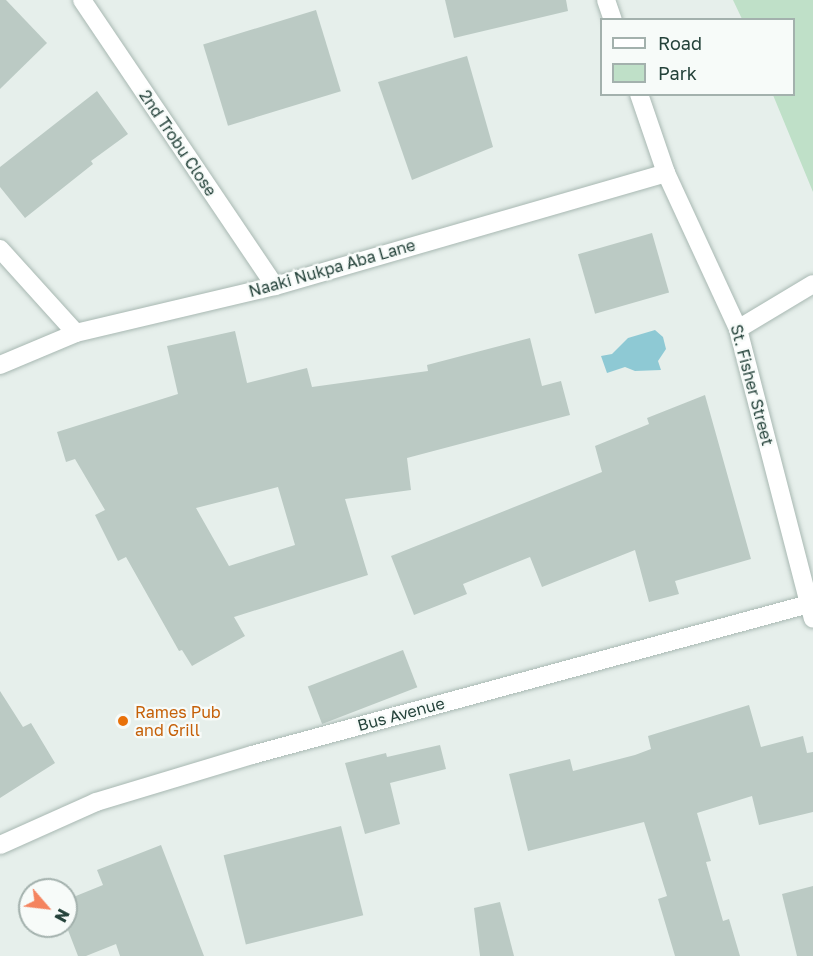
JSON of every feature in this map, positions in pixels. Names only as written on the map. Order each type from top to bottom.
[{"type":"street","name":"2nd Trobu Close","points":[[81,0],[275,286]]},
{"type":"street","points":[[606,0],[612,18]]},
{"type":"street","name":"St. Fisher Street","points":[[640,96],[666,173],[738,329],[811,611]]},
{"type":"street","name":"Naaki Nukpa Aba Lane","points":[[0,365],[76,333],[275,286],[666,173]]},
{"type":"street","points":[[0,249],[76,333]]},
{"type":"street","points":[[738,329],[813,284]]},
{"type":"street","name":"Bus Avenue","points":[[0,845],[96,802],[252,755],[811,611]]},
{"type":"green space","points":[[733,0],[813,0],[813,192],[773,96],[795,96],[795,18],[742,18]]},
{"type":"water","points":[[655,330],[663,337],[666,349],[658,361],[661,370],[635,371],[625,367],[607,373],[601,356],[612,354],[628,338]]},
{"type":"building","points":[[0,0],[6,0],[47,43],[0,89]]},
{"type":"building","points":[[445,0],[566,0],[568,11],[454,38]]},
{"type":"building","points":[[316,10],[341,91],[228,126],[203,44]]},
{"type":"building","points":[[467,56],[493,147],[412,180],[378,82]]},
{"type":"building","points":[[97,91],[128,134],[91,161],[93,164],[25,218],[0,187],[0,167]]},
{"type":"building","points":[[652,233],[669,293],[595,314],[578,254]]},
{"type":"building","points":[[235,331],[247,383],[307,368],[312,387],[428,371],[427,365],[530,338],[542,386],[561,381],[570,415],[407,458],[411,490],[345,499],[368,575],[234,617],[245,636],[192,666],[182,650],[179,651],[126,557],[118,561],[95,515],[105,510],[75,459],[66,462],[57,432],[178,394],[167,346]],"holes":[[[278,487],[295,545],[229,566],[196,508]]]},
{"type":"building","points":[[705,395],[751,559],[675,581],[679,594],[649,602],[635,550],[542,587],[530,557],[463,584],[467,594],[414,615],[391,556],[602,472],[595,446],[649,424],[647,418]]},
{"type":"building","points":[[403,650],[417,687],[322,724],[308,687]]},
{"type":"building","points":[[0,691],[23,727],[31,723],[55,763],[0,798]]},
{"type":"building","points":[[749,705],[761,747],[803,736],[807,753],[813,752],[813,812],[759,825],[752,796],[697,813],[711,861],[706,862],[723,921],[729,919],[740,956],[675,956],[658,899],[667,896],[644,822],[528,851],[509,774],[570,759],[573,771],[635,755],[651,749],[648,736]]},
{"type":"building","points":[[440,745],[446,769],[390,783],[400,824],[365,834],[345,763],[386,753],[387,757]]},
{"type":"building","points":[[341,826],[363,915],[246,945],[224,855]]},
{"type":"building","points":[[161,845],[204,956],[120,956],[116,944],[86,956],[78,956],[71,938],[78,938],[78,895],[103,885],[97,870]]},
{"type":"building","points":[[813,886],[813,956],[797,956],[782,894]]},
{"type":"building","points":[[500,902],[514,956],[480,956],[474,908]]},
{"type":"place","name":"Rames Pub and Grill","points":[[123,721]]}]
